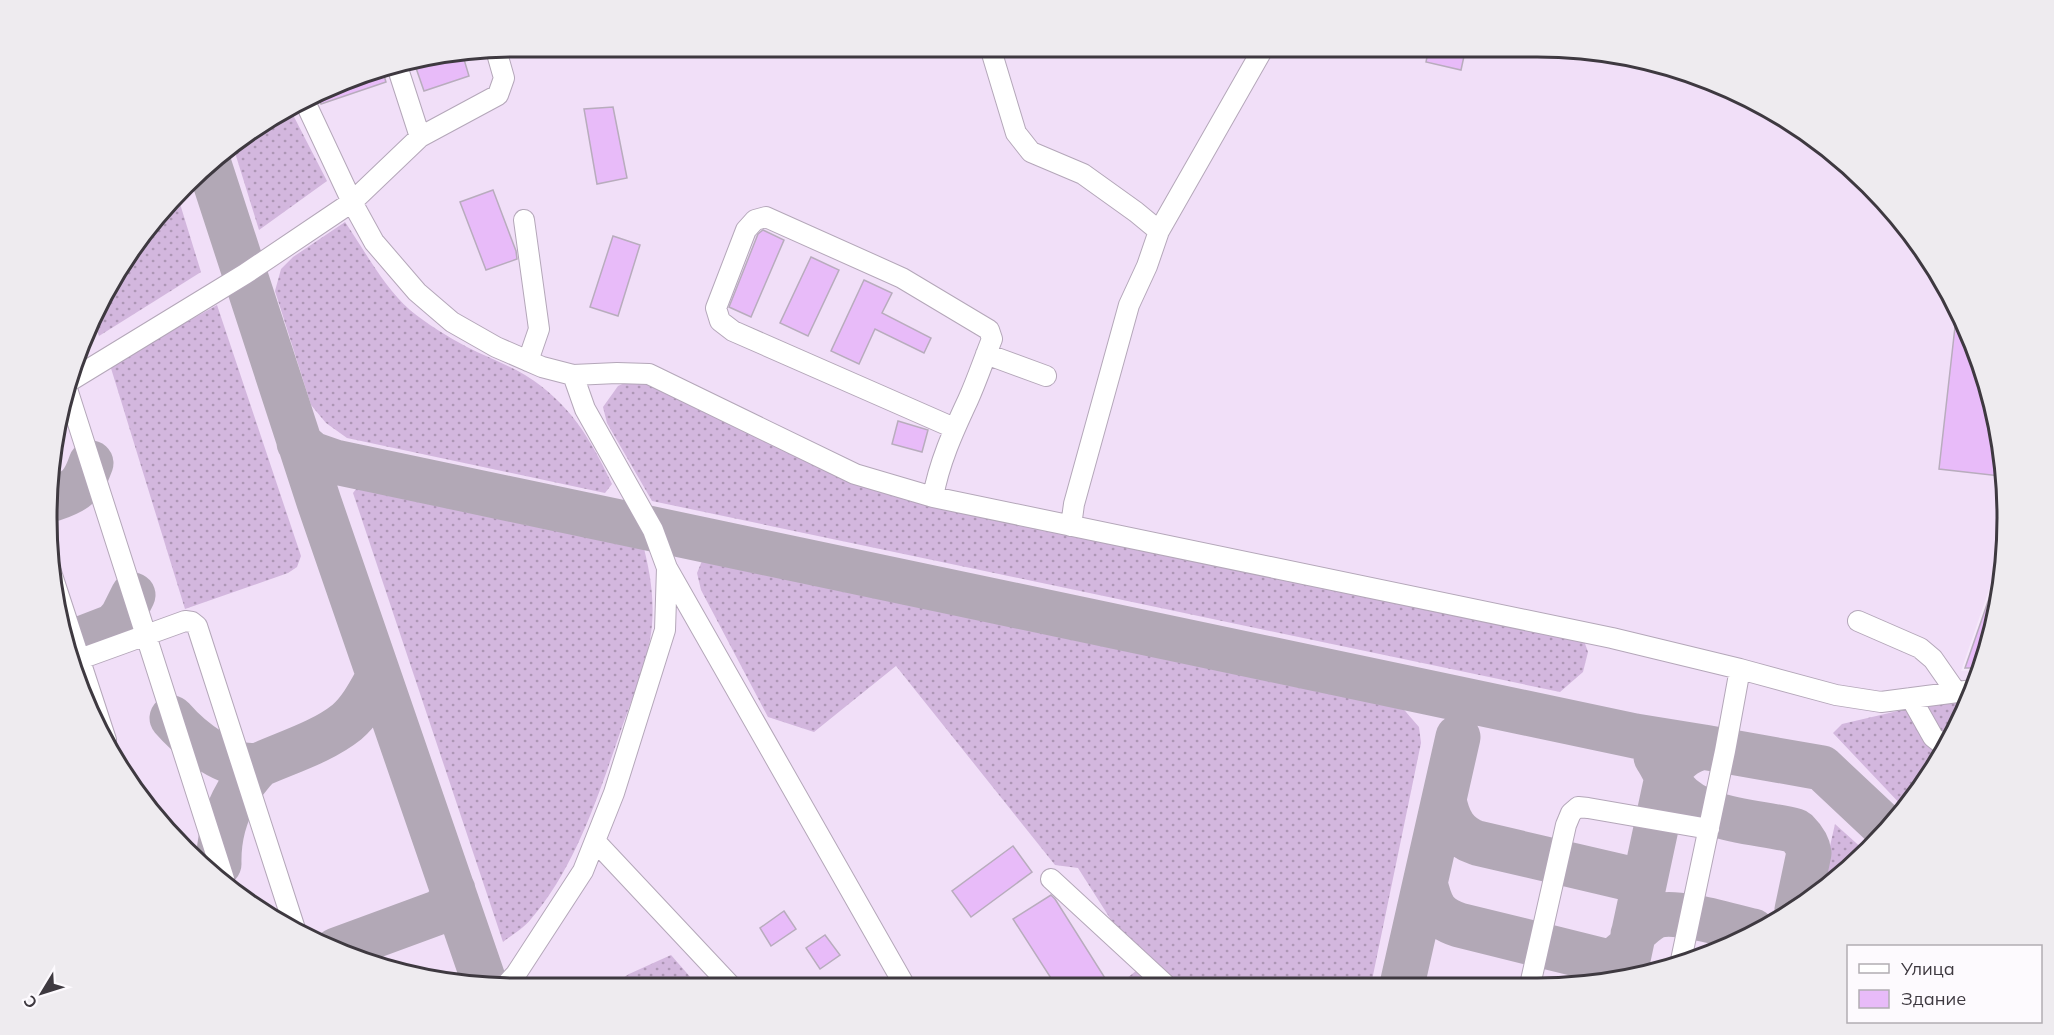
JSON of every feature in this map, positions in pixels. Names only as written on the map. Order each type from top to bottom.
[{"type":"lane","points":[[993,57],[1016,133],[1031,152],[1083,174],[1159,231]]},
{"type":"lane","points":[[1071,526],[1074,504],[1129,305],[1147,266],[1159,231],[1258,57]]},
{"type":"lane","points":[[79,375],[245,274],[352,202],[420,137],[498,95],[504,78],[498,58]]},
{"type":"lane","points":[[399,73],[420,137]]},
{"type":"lane","points":[[308,108],[352,202],[374,242],[417,292],[452,322],[496,347],[542,367],[573,375],[649,374],[855,474],[933,497],[1612,638],[1836,695],[1881,702],[1963,691]]},
{"type":"lane","points":[[933,497],[937,476],[954,428],[992,339],[989,330],[902,278],[766,217],[755,220],[747,230],[716,308],[720,321],[733,331],[954,428]]},
{"type":"lane","points":[[524,220],[539,328],[528,361]]},
{"type":"lane","points":[[986,354],[1046,376]]},
{"type":"lane","points":[[573,375],[585,409],[653,530],[667,568],[900,978]]},
{"type":"lane","points":[[72,404],[221,870]]},
{"type":"lane","points":[[512,978],[583,871],[614,793],[665,630],[667,568]]},
{"type":"lane","points":[[80,659],[185,621],[192,622],[196,626],[292,919]]},
{"type":"lane","points":[[1858,621],[1920,648],[1963,690]]},
{"type":"lane","points":[[75,643],[87,682]]},
{"type":"lane","points":[[1682,955],[1740,669]]},
{"type":"lane","points":[[1911,698],[1933,736],[1939,741]]},
{"type":"lane","points":[[1532,978],[1566,825],[1571,813],[1578,807],[1709,829]]},
{"type":"lane","points":[[595,841],[724,978]]},
{"type":"lane","points":[[1051,879],[1158,978]]},
{"type":"shaded area","points":[[518,57],[1536,57],[1597,61],[1685,81],[1740,104],[1792,135],[1840,171],[1883,214],[1902,237],[1935,287],[1950,314],[1973,369],[1988,428],[1996,487],[1997,518],[1993,578],[1961,671],[1971,670],[1950,721],[1935,748],[1902,798],[1883,821],[1840,864],[1792,900],[1740,931],[1685,954],[1626,969],[1567,977],[1536,978],[518,978],[457,974],[369,954],[314,931],[287,916],[237,883],[214,864],[171,821],[152,798],[104,721],[81,666],[73,637],[61,578],[58,548],[58,487],[61,457],[81,369],[104,314],[135,262],[171,214],[214,171],[237,152],[287,119],[341,92],[398,73],[457,61]]},
{"type":"shaded area","points":[[293,115],[327,181],[259,230],[235,153]]},
{"type":"shaded area","points":[[180,204],[201,272],[99,336],[97,330],[119,287],[152,237]]},
{"type":"shaded area","points":[[345,222],[383,279],[410,310],[430,325],[474,351],[525,375],[567,410],[587,437],[612,484],[605,493],[347,438],[326,423],[311,405],[275,291],[281,269],[293,257]]},
{"type":"shaded area","points":[[217,305],[301,556],[297,567],[288,573],[185,609],[110,365]]},
{"type":"shaded area","points":[[633,379],[654,383],[875,487],[1583,638],[1588,652],[1583,672],[1560,692],[652,501],[607,423],[603,407],[618,386]]},
{"type":"shaded area","points":[[359,485],[642,541],[650,578],[653,615],[650,640],[637,684],[595,802],[574,852],[547,898],[531,919],[503,942],[353,493]]},
{"type":"shaded area","points":[[704,556],[1399,704],[1419,727],[1421,743],[1372,978],[1127,978],[1141,967],[1078,868],[1055,865],[896,666],[814,732],[768,717],[701,590],[697,573]]},
{"type":"shaded area","points":[[1961,697],[1935,748],[1899,802],[1833,733],[1842,724]]},
{"type":"shaded area","points":[[1835,824],[1859,846],[1823,878]]},
{"type":"shaded area","points":[[671,955],[691,978],[623,978]]},
{"type":"building","points":[[1427,57],[1464,57],[1461,70],[1426,62]]},
{"type":"building","points":[[464,60],[469,76],[424,91],[416,69]]},
{"type":"building","points":[[384,77],[386,82],[321,104],[320,101],[341,92]]},
{"type":"building","points":[[613,107],[627,178],[597,184],[584,109]]},
{"type":"building","points":[[493,190],[517,259],[486,270],[460,202]]},
{"type":"building","points":[[763,230],[784,240],[751,317],[729,307],[758,234]]},
{"type":"building","points":[[613,236],[640,245],[618,316],[590,307]]},
{"type":"building","points":[[811,257],[839,270],[808,336],[780,323]]},
{"type":"building","points":[[864,280],[892,293],[882,313],[931,338],[924,353],[875,329],[859,364],[831,351]]},
{"type":"building","points":[[1955,326],[1973,369],[1981,398],[1995,475],[1939,469]]},
{"type":"building","points":[[898,421],[928,430],[922,452],[892,444]]},
{"type":"building","points":[[1990,596],[1973,666],[1965,668]]},
{"type":"building","points":[[1013,846],[1032,872],[971,917],[952,891]]},
{"type":"building","points":[[1051,895],[1105,978],[1051,978],[1013,919]]},
{"type":"building","points":[[784,911],[796,929],[771,946],[760,928]]},
{"type":"building","points":[[825,935],[840,955],[820,969],[806,948]]},
{"type":"taxiway","points":[[212,173],[319,502],[482,977]]},
{"type":"taxiway","points":[[299,443],[312,454],[335,462],[1635,736],[1703,747]]},
{"type":"taxiway","points":[[58,497],[78,487],[91,463]]},
{"type":"taxiway","points":[[74,641],[114,626],[122,617],[133,595]]},
{"type":"taxiway","points":[[172,718],[211,752],[235,763],[259,765],[316,741],[347,722],[361,706],[379,676]]},
{"type":"taxiway","points":[[1404,978],[1458,737]]},
{"type":"taxiway","points":[[1626,969],[1667,777],[1677,761],[1691,751],[1703,747],[1822,768],[1881,823]]},
{"type":"taxiway","points":[[1656,757],[1674,789],[1685,800],[1699,808],[1730,819],[1796,831],[1806,844],[1809,853],[1800,894]]},
{"type":"taxiway","points":[[219,864],[221,836],[229,810],[242,787],[259,765]]},
{"type":"taxiway","points":[[1444,800],[1454,827],[1458,832],[1477,843],[1631,879],[1642,874],[1648,864]]},
{"type":"taxiway","points":[[1425,883],[1429,899],[1439,915],[1459,925],[1605,961],[1616,959],[1630,947]]},
{"type":"taxiway","points":[[348,946],[442,911],[450,901],[453,890]]},
{"type":"taxiway","points":[[1633,934],[1656,916],[1665,914],[1690,916],[1744,929]]}]
